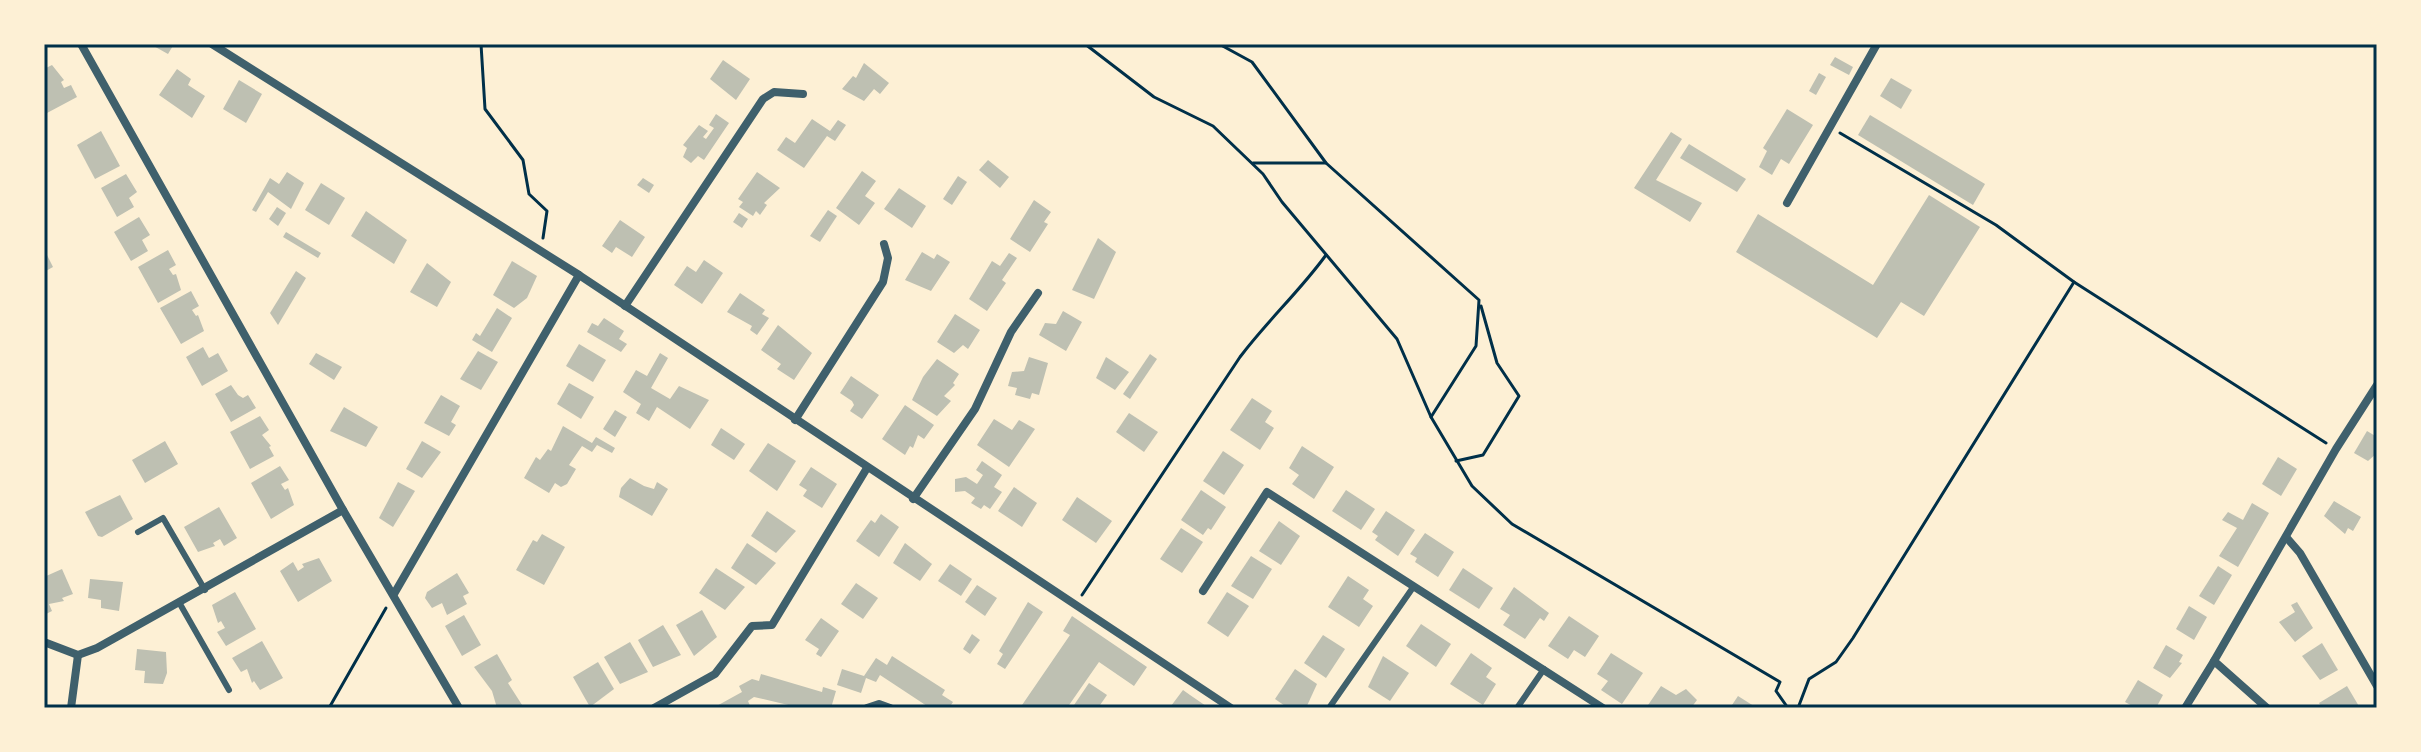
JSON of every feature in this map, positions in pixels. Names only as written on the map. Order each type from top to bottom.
[{"type":"street","points":[[81,44],[343,510],[459,708]]},
{"type":"street","points":[[212,44],[579,275],[1231,708]]},
{"type":"street","points":[[1787,203],[1877,44]]},
{"type":"street","points":[[625,306],[763,99],[774,92],[803,94]]},
{"type":"street","points":[[795,420],[883,282],[888,258],[884,244]]},
{"type":"street","points":[[394,594],[579,275]]},
{"type":"street","points":[[913,499],[975,409],[1011,332],[1038,293]]},
{"type":"street","points":[[2185,708],[2287,538],[2336,449],[2377,385]]},
{"type":"street","points":[[654,708],[715,674],[752,626],[772,625],[867,468]]},
{"type":"street","points":[[1203,591],[1267,492],[1603,708]]},
{"type":"street","points":[[44,642],[78,655],[123,637],[343,510]]},
{"type":"street","points":[[2287,538],[2300,553],[2377,686]]},
{"type":"street","points":[[71,708],[78,655]]},
{"type":"street","points":[[2214,661],[2267,708]]},
{"type":"street","points":[[867,708],[879,704],[890,708]]},
{"type":"lane","points":[[138,532],[163,518],[205,590]]},
{"type":"lane","points":[[1329,708],[1414,586]]},
{"type":"lane","points":[[180,604],[229,690]]},
{"type":"lane","points":[[1517,708],[1544,669]]},
{"type":"path","points":[[481,44],[485,109],[523,160],[529,194],[547,211],[541,250]]},
{"type":"path","points":[[1219,44],[1252,62],[1326,163],[1479,300],[1497,363],[1519,396],[1483,455],[1456,461]]},
{"type":"path","points":[[1087,45],[1154,97],[1213,126],[1252,163],[1397,339],[1431,417],[1456,461],[1485,502],[1512,524],[1780,682],[1776,691],[1788,708]]},
{"type":"path","points":[[1830,127],[1996,225],[2074,282],[2336,449]]},
{"type":"path","points":[[1252,163],[1326,163]]},
{"type":"path","points":[[1074,606],[1240,357],[1326,255]]},
{"type":"path","points":[[1798,708],[1809,679],[1836,662],[1853,638],[2074,282]]},
{"type":"path","points":[[1431,417],[1476,346],[1479,300]]},
{"type":"path","points":[[330,707],[394,594]]},
{"type":"building","points":[[150,44],[174,44],[168,54]]},
{"type":"building","points":[[1835,57],[1853,67],[1849,75],[1830,65]]},
{"type":"building","points":[[723,60],[750,79],[736,100],[710,79]]},
{"type":"building","points":[[864,63],[889,83],[880,94],[874,89],[864,101],[842,89],[853,76],[856,78]]},
{"type":"building","points":[[52,65],[64,80],[61,82],[64,88],[71,85],[77,97],[47,113],[44,107],[44,69]]},
{"type":"building","points":[[177,69],[191,79],[188,85],[205,96],[192,118],[159,95]]},
{"type":"building","points":[[1819,73],[1826,77],[1816,95],[1809,91]]},
{"type":"building","points":[[1891,78],[1912,90],[1901,109],[1880,96]]},
{"type":"building","points":[[239,80],[262,94],[246,123],[223,109]]},
{"type":"building","points":[[1787,109],[1813,125],[1789,164],[1781,159],[1772,175],[1759,167],[1767,151],[1763,148]]},
{"type":"building","points":[[716,114],[729,123],[704,160],[698,156],[691,163],[683,157],[687,148],[683,145],[699,125],[708,131],[703,137],[706,139],[714,128],[709,125]]},
{"type":"building","points":[[1870,115],[1985,184],[1973,205],[1858,135]]},
{"type":"building","points":[[812,119],[830,131],[838,120],[846,125],[835,141],[827,136],[804,168],[777,150],[786,137],[795,143]]},
{"type":"building","points":[[101,131],[120,166],[95,179],[77,145]]},
{"type":"building","points":[[1671,132],[1682,139],[1656,180],[1702,203],[1690,222],[1634,188]]},
{"type":"building","points":[[1689,144],[1746,179],[1737,192],[1680,158]]},
{"type":"building","points":[[988,160],[1009,177],[1000,188],[979,170]]},
{"type":"building","points":[[862,171],[876,181],[865,196],[875,203],[859,225],[836,208]]},
{"type":"building","points":[[287,172],[304,183],[291,209],[268,192],[256,212],[252,210],[270,178],[279,184]]},
{"type":"building","points":[[757,172],[780,188],[764,203],[767,205],[760,215],[756,211],[753,216],[739,207],[743,202],[738,199]]},
{"type":"building","points":[[126,174],[137,192],[129,198],[134,207],[117,217],[101,188]]},
{"type":"building","points":[[958,176],[967,182],[952,205],[943,199]]},
{"type":"building","points":[[643,178],[654,185],[649,193],[637,185]]},
{"type":"building","points":[[321,183],[345,198],[329,225],[305,210]]},
{"type":"building","points":[[899,188],[926,206],[912,228],[884,209]]},
{"type":"building","points":[[1929,195],[1980,227],[1924,316],[1901,302],[1877,338],[1736,252],[1758,214],[1873,285]]},
{"type":"building","points":[[1034,200],[1051,212],[1044,222],[1048,224],[1030,252],[1010,239]]},
{"type":"building","points":[[277,207],[286,213],[278,226],[269,219]]},
{"type":"building","points":[[828,210],[837,216],[820,242],[810,236]]},
{"type":"building","points":[[366,211],[407,240],[394,264],[351,236]]},
{"type":"building","points":[[739,213],[748,219],[742,228],[733,222]]},
{"type":"building","points":[[139,217],[150,235],[142,240],[148,251],[131,261],[114,232]]},
{"type":"building","points":[[620,220],[645,237],[632,257],[616,247],[612,253],[602,246]]},
{"type":"building","points":[[286,232],[321,253],[318,258],[283,237]]},
{"type":"building","points":[[1098,238],[1116,252],[1094,299],[1072,290]]},
{"type":"building","points":[[44,249],[53,267],[44,272]]},
{"type":"building","points":[[168,250],[176,265],[169,269],[173,275],[176,274],[181,290],[158,303],[138,267]]},
{"type":"building","points":[[922,252],[934,259],[937,254],[950,262],[931,291],[905,280]]},
{"type":"building","points":[[1009,253],[1017,258],[1002,280],[1006,283],[987,311],[969,299],[992,261],[1000,266]]},
{"type":"building","points":[[704,260],[723,273],[702,304],[674,285],[687,266],[696,272]]},
{"type":"building","points":[[512,261],[537,276],[527,298],[514,308],[493,295]]},
{"type":"building","points":[[427,263],[451,282],[437,307],[410,292]]},
{"type":"building","points":[[296,271],[306,278],[278,325],[270,313]]},
{"type":"building","points":[[191,291],[199,306],[192,310],[198,315],[204,331],[181,344],[160,308]]},
{"type":"building","points":[[740,293],[765,310],[762,314],[769,318],[757,335],[750,330],[752,326],[727,312]]},
{"type":"building","points":[[497,308],[512,318],[492,352],[472,340],[476,333],[480,336]]},
{"type":"building","points":[[1063,311],[1082,322],[1066,351],[1039,335],[1045,323],[1056,324]]},
{"type":"building","points":[[955,314],[980,330],[968,349],[963,345],[954,353],[937,342]]},
{"type":"building","points":[[604,318],[624,331],[619,339],[627,344],[621,352],[587,332],[592,323],[598,326]]},
{"type":"building","points":[[778,325],[812,353],[794,380],[777,369],[781,364],[761,350]]},
{"type":"building","points":[[579,344],[606,360],[593,382],[566,366]]},
{"type":"building","points":[[203,347],[209,358],[218,353],[228,371],[202,386],[186,357]]},
{"type":"building","points":[[478,351],[498,362],[481,390],[460,379]]},
{"type":"building","points":[[316,353],[342,367],[334,380],[309,364]]},
{"type":"building","points":[[660,353],[668,358],[651,388],[670,399],[679,386],[709,400],[690,429],[657,407],[649,421],[636,413],[641,404],[623,392],[636,370],[647,376]]},
{"type":"building","points":[[1150,354],[1157,359],[1130,399],[1123,394]]},
{"type":"building","points":[[1029,357],[1048,363],[1039,395],[1032,393],[1030,399],[1015,395],[1017,388],[1008,386],[1012,372],[1024,371]]},
{"type":"building","points":[[1106,357],[1129,372],[1115,390],[1096,378]]},
{"type":"building","points":[[937,359],[959,374],[953,383],[955,385],[944,396],[951,401],[937,416],[912,400],[923,377]]},
{"type":"building","points":[[851,376],[879,395],[862,419],[850,411],[854,405],[852,401],[840,393]]},
{"type":"building","points":[[569,383],[594,397],[581,419],[557,404]]},
{"type":"building","points":[[231,385],[243,398],[248,395],[256,408],[231,422],[215,394]]},
{"type":"building","points":[[441,395],[460,406],[451,422],[456,425],[449,436],[424,423]]},
{"type":"building","points":[[1252,398],[1272,411],[1265,422],[1274,428],[1260,450],[1230,430]]},
{"type":"building","points":[[905,405],[934,425],[924,439],[918,435],[913,448],[910,446],[905,455],[882,439]]},
{"type":"building","points":[[344,407],[378,427],[366,447],[330,431]]},
{"type":"building","points":[[615,410],[627,417],[615,437],[603,429]]},
{"type":"building","points":[[1129,413],[1158,432],[1144,452],[1116,432]]},
{"type":"building","points":[[260,416],[269,430],[262,435],[274,456],[250,469],[230,432]]},
{"type":"building","points":[[994,419],[1012,430],[1019,420],[1035,429],[1009,467],[977,445]]},
{"type":"building","points":[[563,426],[592,443],[596,437],[615,448],[612,453],[597,445],[592,452],[582,446],[569,465],[576,469],[567,484],[561,487],[555,483],[549,493],[524,478],[536,457],[540,460],[548,449],[551,451]]},
{"type":"building","points":[[721,428],[745,444],[734,460],[711,445]]},
{"type":"building","points":[[2367,431],[2377,437],[2377,453],[2368,461],[2354,453]]},
{"type":"building","points":[[165,441],[178,464],[145,483],[132,460]]},
{"type":"building","points":[[422,441],[441,452],[422,478],[406,469]]},
{"type":"building","points":[[768,443],[796,461],[777,491],[749,471]]},
{"type":"building","points":[[1302,446],[1334,467],[1314,499],[1292,484],[1299,475],[1289,468]]},
{"type":"building","points":[[1223,451],[1244,465],[1224,495],[1203,481]]},
{"type":"building","points":[[2278,457],[2297,469],[2281,496],[2262,484]]},
{"type":"building","points":[[982,461],[1002,475],[994,487],[1002,492],[990,509],[984,505],[981,509],[971,503],[975,498],[965,491],[955,492],[955,479],[966,477],[977,484],[983,475],[976,470]]},
{"type":"building","points":[[280,466],[289,480],[281,484],[285,490],[288,488],[294,505],[271,519],[251,483]]},
{"type":"building","points":[[811,467],[837,484],[822,508],[803,496],[807,490],[799,485]]},
{"type":"building","points":[[630,478],[654,489],[657,482],[668,489],[652,516],[619,497],[621,488]]},
{"type":"building","points":[[398,482],[415,491],[393,527],[379,518]]},
{"type":"building","points":[[1014,487],[1037,503],[1022,527],[998,511]]},
{"type":"building","points":[[1201,490],[1226,507],[1211,530],[1208,528],[1203,535],[1181,520]]},
{"type":"building","points":[[1346,490],[1375,509],[1361,530],[1332,511]]},
{"type":"building","points":[[120,495],[133,519],[102,537],[98,536],[85,512]]},
{"type":"building","points":[[1077,497],[1112,521],[1096,543],[1062,520]]},
{"type":"building","points":[[2334,501],[2361,517],[2353,531],[2348,528],[2345,534],[2324,516]]},
{"type":"building","points":[[2252,503],[2269,513],[2238,567],[2219,556],[2237,528],[2222,520],[2228,512],[2243,520]]},
{"type":"building","points":[[219,507],[237,538],[224,546],[220,539],[213,543],[215,546],[198,552],[184,527]]},
{"type":"building","points":[[767,511],[796,531],[776,553],[751,536]]},
{"type":"building","points":[[1386,511],[1415,530],[1398,556],[1375,540],[1378,536],[1372,532]]},
{"type":"building","points":[[881,514],[899,527],[879,557],[856,541],[871,520],[875,523]]},
{"type":"building","points":[[1279,521],[1300,536],[1281,565],[1259,551]]},
{"type":"building","points":[[1181,528],[1203,542],[1182,573],[1160,559]]},
{"type":"building","points":[[1425,533],[1454,552],[1438,577],[1415,562],[1417,558],[1410,554]]},
{"type":"building","points":[[542,534],[565,547],[544,585],[516,570],[533,540],[537,542]]},
{"type":"building","points":[[747,543],[776,563],[756,585],[731,568]]},
{"type":"building","points":[[905,543],[932,564],[920,581],[893,563]]},
{"type":"building","points":[[1251,556],[1272,569],[1253,599],[1231,586]]},
{"type":"building","points":[[319,558],[332,581],[298,602],[280,571],[293,562],[298,571],[304,567],[302,564]]},
{"type":"building","points":[[950,564],[972,579],[961,596],[938,581]]},
{"type":"building","points":[[2218,566],[2232,575],[2214,605],[2199,596]]},
{"type":"building","points":[[716,568],[745,587],[725,610],[699,593]]},
{"type":"building","points":[[1463,568],[1493,588],[1479,609],[1449,590]]},
{"type":"building","points":[[62,569],[73,594],[62,598],[64,601],[49,604],[52,611],[44,615],[44,577]]},
{"type":"building","points":[[457,573],[469,593],[463,596],[467,604],[447,615],[442,603],[432,608],[425,598],[427,592]]},
{"type":"building","points":[[1348,576],[1369,590],[1363,599],[1373,606],[1359,627],[1328,607]]},
{"type":"building","points":[[90,579],[123,582],[119,611],[101,608],[101,600],[88,598]]},
{"type":"building","points":[[856,583],[878,598],[863,619],[841,604]]},
{"type":"building","points":[[977,585],[997,598],[985,616],[965,602]]},
{"type":"building","points":[[1514,587],[1549,613],[1544,621],[1540,618],[1525,639],[1503,625],[1510,615],[1500,609]]},
{"type":"building","points":[[235,592],[256,629],[226,646],[217,632],[225,628],[221,621],[218,623],[212,605]]},
{"type":"building","points":[[1227,592],[1249,606],[1228,637],[1207,623]]},
{"type":"building","points":[[1028,602],[1043,612],[1005,669],[997,664],[1003,654],[999,651]]},
{"type":"building","points":[[2297,602],[2313,628],[2295,642],[2279,622],[2295,612],[2291,605]]},
{"type":"building","points":[[2189,606],[2207,617],[2194,640],[2176,629]]},
{"type":"building","points":[[702,610],[717,637],[694,656],[676,625]]},
{"type":"building","points":[[464,615],[481,645],[462,656],[445,626]]},
{"type":"building","points":[[1072,616],[1147,667],[1134,686],[1099,662],[1067,708],[1020,708],[1070,635],[1063,631]]},
{"type":"building","points":[[1569,616],[1599,636],[1585,657],[1574,650],[1568,659],[1548,646]]},
{"type":"building","points":[[821,618],[839,631],[821,657],[816,654],[819,649],[805,640]]},
{"type":"building","points":[[1421,624],[1451,644],[1436,667],[1406,646]]},
{"type":"building","points":[[663,625],[681,655],[653,667],[638,640]]},
{"type":"building","points":[[972,634],[980,640],[970,654],[963,649]]},
{"type":"building","points":[[1323,635],[1345,649],[1326,678],[1304,663]]},
{"type":"building","points":[[262,641],[283,678],[260,690],[254,681],[252,683],[247,669],[241,672],[232,658]]},
{"type":"building","points":[[630,642],[648,672],[620,684],[604,657]]},
{"type":"building","points":[[2322,643],[2338,670],[2320,680],[2302,656]]},
{"type":"building","points":[[2166,645],[2183,655],[2179,662],[2182,663],[2170,678],[2153,668]]},
{"type":"building","points":[[137,649],[166,652],[167,673],[163,684],[144,683],[145,671],[135,670]]},
{"type":"building","points":[[1471,653],[1492,668],[1486,677],[1496,684],[1483,705],[1450,684]]},
{"type":"building","points":[[1611,653],[1643,673],[1622,704],[1601,690],[1608,681],[1597,674]]},
{"type":"building","points":[[497,654],[512,680],[508,683],[524,708],[497,708],[492,691],[474,667]]},
{"type":"building","points":[[892,656],[945,690],[942,695],[953,702],[949,708],[930,708],[880,675],[876,682],[866,678],[861,693],[837,685],[842,669],[864,676],[876,658],[887,665]]},
{"type":"building","points":[[1383,656],[1409,673],[1390,701],[1368,687]]},
{"type":"building","points":[[598,662],[614,689],[590,707],[573,677]]},
{"type":"building","points":[[1295,669],[1317,684],[1306,708],[1288,708],[1275,699]]},
{"type":"building","points":[[761,674],[822,692],[823,687],[836,691],[831,708],[801,708],[754,697],[748,701],[751,708],[713,708],[742,692],[739,686],[752,679],[759,681]]},
{"type":"building","points":[[2138,680],[2163,695],[2156,708],[2136,708],[2125,702]]},
{"type":"building","points":[[1089,683],[1107,695],[1098,708],[1072,708]]},
{"type":"building","points":[[1661,686],[1676,695],[1686,689],[1697,700],[1691,708],[1646,708]]},
{"type":"building","points":[[2347,686],[2360,708],[2322,708],[2319,703]]},
{"type":"building","points":[[1183,690],[1209,708],[1171,706]]},
{"type":"building","points":[[1738,696],[1757,708],[1730,708]]}]
